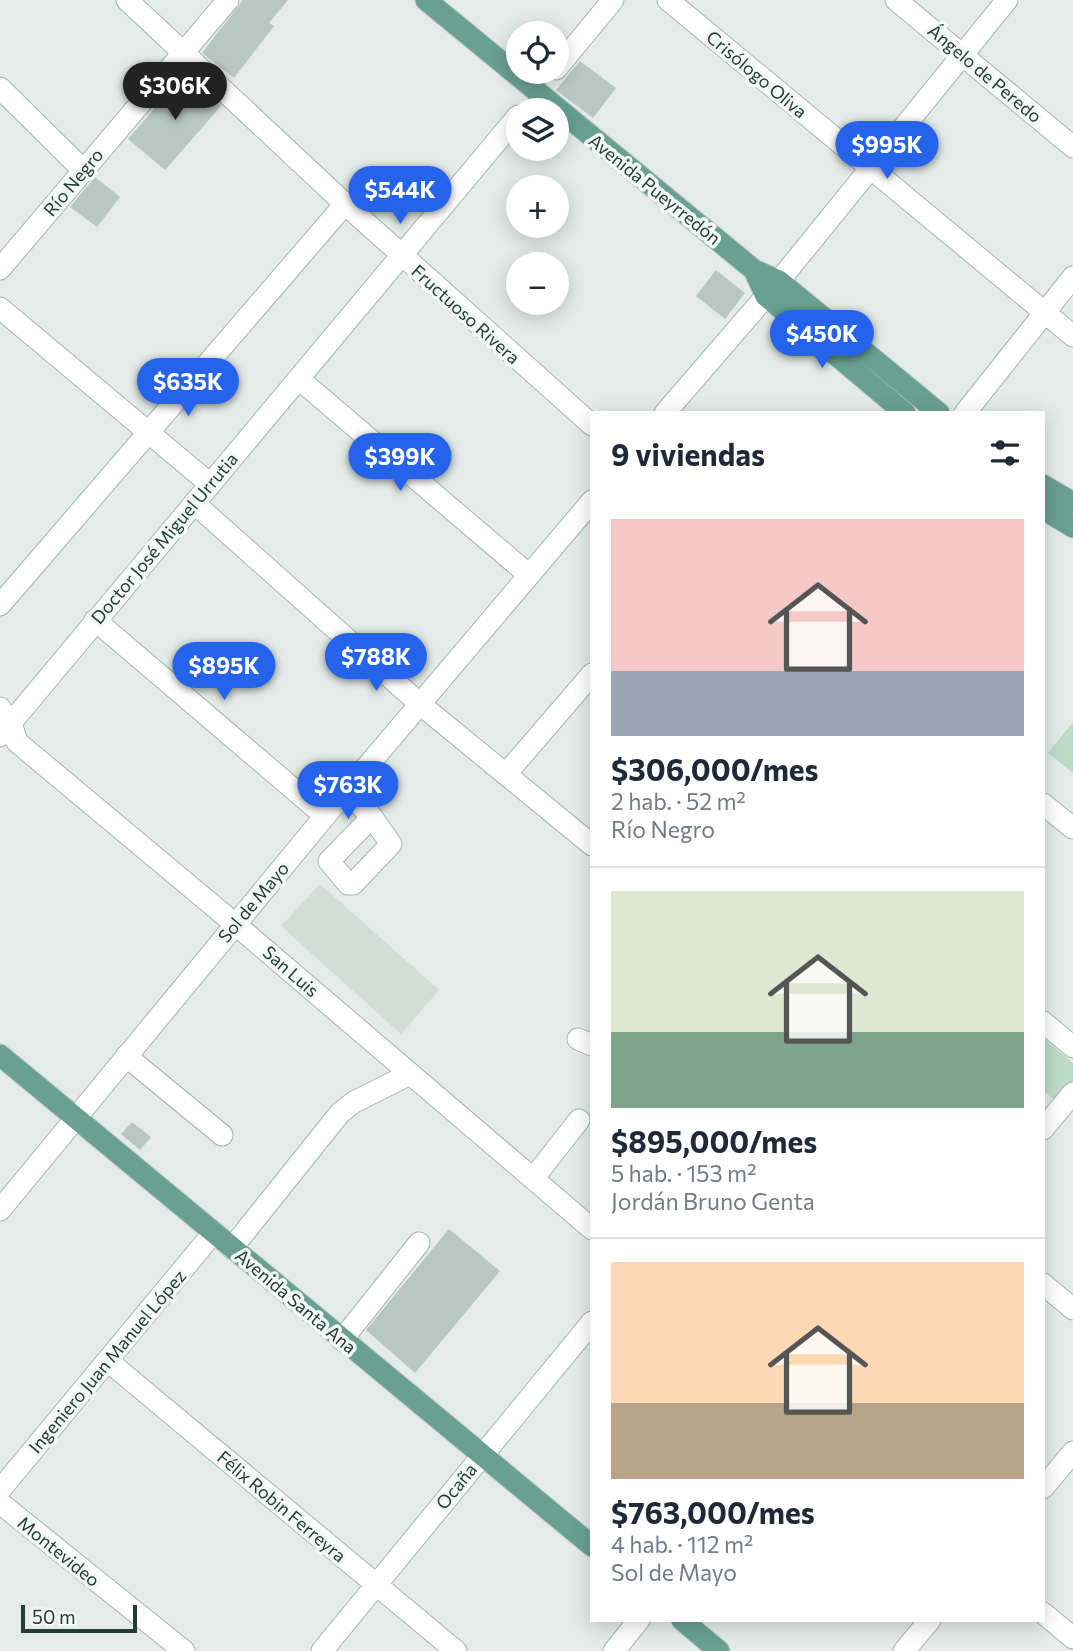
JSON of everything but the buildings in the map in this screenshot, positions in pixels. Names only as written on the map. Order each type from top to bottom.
[{"type":"main road","name":"Avenida Pueyrredón","points":[[426,0],[754,270],[903,411]]},
{"type":"main road","name":"Avenida Pueyrredón","points":[[773,288],[936,411]]},
{"type":"main road","points":[[1045,486],[1073,503]]},
{"type":"main road","points":[[1045,510],[1073,527]]},
{"type":"main road","name":"Avenida Santa Ana","points":[[0,1055],[590,1544]]},
{"type":"main road","points":[[684,1622],[719,1651]]},
{"type":"street","name":"Fructuoso Rivera","points":[[127,0],[400,255],[590,423]]},
{"type":"street","name":"Río Negro","points":[[0,269],[228,0]]},
{"type":"street","points":[[569,55],[613,0]]},
{"type":"street","name":"Crisólogo Oliva","points":[[668,0],[1073,336]]},
{"type":"street","name":"Ángelo de Peredo","points":[[896,0],[1073,147]]},
{"type":"street","points":[[667,411],[773,288],[1007,0]]},
{"type":"street","points":[[534,98],[545,84]]},
{"type":"street","points":[[0,88],[83,170]]},
{"type":"street","name":"Doctor José Miguel Urrutia","points":[[4,722],[95,620],[506,130]]},
{"type":"street","points":[[0,606],[345,204]]},
{"type":"street","points":[[967,411],[1073,277]]},
{"type":"street","points":[[0,308],[210,484]]},
{"type":"street","points":[[299,379],[529,575]]},
{"type":"street","name":"Sol de Mayo","points":[[0,1210],[325,816],[590,502]]},
{"type":"street","points":[[194,503],[420,704],[590,843]]},
{"type":"street","points":[[95,620],[325,816]]},
{"type":"street","points":[[506,774],[590,677]]},
{"type":"street","name":"San Luis","points":[[4,722],[17,742],[590,1226]]},
{"type":"street","points":[[346,791],[372,817]]},
{"type":"street","points":[[1045,806],[1073,828]]},
{"type":"street","points":[[1045,1024],[1073,1047]]},
{"type":"street","points":[[126,1056],[222,1135]]},
{"type":"street","points":[[232,1248],[340,1112],[410,1074]]},
{"type":"street","points":[[1045,1122],[1051,1103],[1073,1093]]},
{"type":"street","points":[[533,1179],[579,1120]]},
{"type":"street","name":"Ingeniero Juan Manuel López","points":[[0,1490],[214,1232]]},
{"type":"street","points":[[342,1340],[419,1243]]},
{"type":"street","points":[[1045,1286],[1073,1309]]},
{"type":"street","name":"Ocaña","points":[[322,1651],[590,1324]]},
{"type":"street","name":"Félix Robin Ferreyra","points":[[108,1361],[456,1651]]},
{"type":"street","points":[[1045,1486],[1073,1452]]},
{"type":"street","name":"Montevideo","points":[[0,1503],[184,1651]]},
{"type":"street","points":[[1045,1615],[1073,1638]]},
{"type":"street","points":[[614,1651],[637,1622]]},
{"type":"street","points":[[904,1651],[928,1622]]},
{"type":"shaded area","points":[[320,884],[439,990],[401,1034],[281,926]]},
{"type":"green space","points":[[1073,722],[1073,773],[1048,753]]},
{"type":"green space","points":[[1045,1040],[1073,1063],[1073,1085],[1054,1100],[1045,1092]]}]
